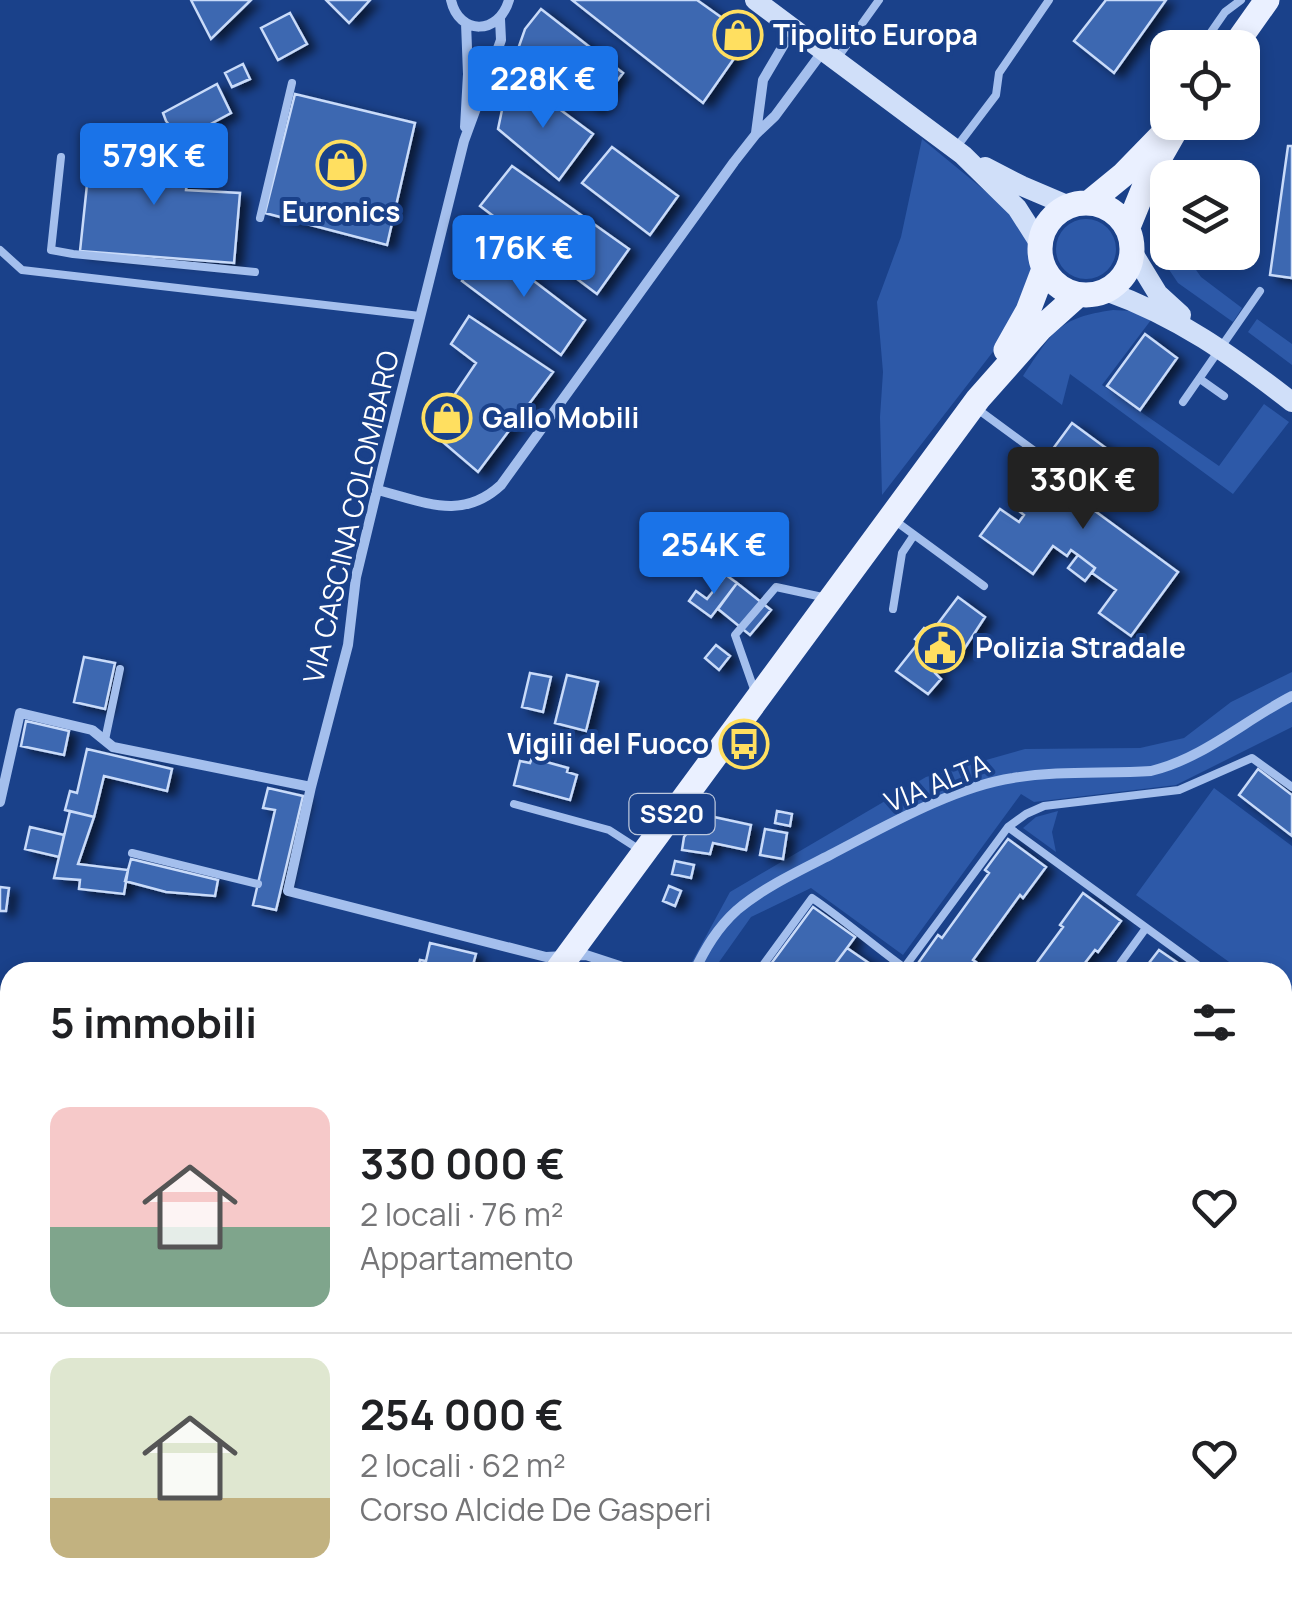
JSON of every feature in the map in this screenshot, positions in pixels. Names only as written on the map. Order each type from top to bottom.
[{"type":"main road","points":[[1246,30],[1267,0]]},
{"type":"main road","points":[[766,3],[959,152],[1017,208],[1052,281],[1064,290],[1078,295],[1106,291],[1129,269],[1133,253],[1128,227],[1105,206],[1079,204],[1022,186],[959,152]]},
{"type":"main road","points":[[1042,256],[1043,232],[1058,212],[1079,204],[1124,175],[1159,140]]},
{"type":"main road","points":[[1128,227],[1168,140]]},
{"type":"main road","points":[[1133,253],[1158,294],[1214,344],[1292,402]]},
{"type":"main road","name":"SS20","points":[[975,402],[1028,311],[1042,256]]},
{"type":"main road","points":[[1106,291],[1146,306],[1214,344]]},
{"type":"main road","name":"SS20","points":[[563,962],[975,402],[1040,328],[1078,295]]},
{"type":"street","points":[[450,0],[456,16],[466,24],[478,27],[500,19]]},
{"type":"street","name":"VIA CASCINA COLOMBARO","points":[[510,2],[500,19],[501,40],[464,141],[356,577],[348,645],[285,890],[557,962]]},
{"type":"street","name":"VIA CASCINA COLOMBARO","points":[[464,141],[466,24]]},
{"type":"street","points":[[756,134],[763,80],[794,28]]},
{"type":"street","points":[[377,490],[446,507],[486,499],[501,485],[734,162],[830,55]]},
{"type":"street","name":"VIA ALTA","points":[[700,962],[714,936],[752,898],[952,796],[1014,778],[1151,771],[1170,766],[1204,750],[1292,696]]},
{"type":"street","points":[[0,802],[20,713],[92,730],[113,746],[311,787]]},
{"type":"street","name":"VIA CASCINA COLOMBARO","points":[[568,962],[586,956],[606,962]]},
{"type":"lane","points":[[830,55],[879,0]]},
{"type":"lane","points":[[959,152],[996,94],[999,73],[1049,0]]},
{"type":"lane","points":[[1212,30],[1225,12],[1242,0]]},
{"type":"lane","points":[[260,218],[292,83]]},
{"type":"lane","points":[[62,156],[51,250],[256,270],[254,297]]},
{"type":"lane","points":[[0,250],[22,270],[420,316]]},
{"type":"lane","points":[[71,276],[73,254]]},
{"type":"lane","points":[[1183,402],[1200,379],[1214,344],[1260,291]]},
{"type":"lane","points":[[1200,379],[1224,396]]},
{"type":"lane","points":[[975,402],[1040,455]]},
{"type":"lane","points":[[891,518],[984,586]]},
{"type":"lane","points":[[893,609],[902,553],[914,535]]},
{"type":"lane","points":[[758,699],[735,635],[776,587],[831,598]]},
{"type":"lane","points":[[105,740],[120,668]]},
{"type":"lane","points":[[913,962],[1008,827],[1026,814],[1044,806],[1179,790],[1252,758],[1292,787]]},
{"type":"lane","points":[[514,804],[610,830],[644,853]]},
{"type":"lane","points":[[1008,827],[1194,962]]},
{"type":"lane","points":[[132,853],[258,884]]},
{"type":"lane","points":[[765,962],[812,898],[896,962]]},
{"type":"lane","points":[[1121,962],[1146,928]]},
{"type":"shaded area","points":[[922,139],[1017,217],[1033,248],[1035,285],[992,353],[882,495],[883,372],[877,302],[901,237]]},
{"type":"shaded area","points":[[1086,219],[1107,228],[1116,249],[1107,270],[1086,279],[1065,270],[1056,249],[1065,228]]},
{"type":"shaded area","points":[[1169,270],[1196,270],[1242,308],[1233,322],[1178,283]]},
{"type":"shaded area","points":[[1113,310],[1132,311],[1151,320],[1102,385],[1219,466],[1264,404],[1289,422],[1233,494],[1070,374],[1062,405],[1023,376],[1058,330],[1080,318]]},
{"type":"shaded area","points":[[1257,319],[1292,344],[1292,365],[1248,332]]},
{"type":"shaded area","points":[[1292,672],[1292,727],[1176,785],[1034,802],[1021,794],[903,955],[811,888],[751,917],[719,962],[692,962],[730,892],[926,777],[1025,749],[1140,748],[1184,738],[1231,702]]},
{"type":"shaded area","points":[[1214,788],[1292,846],[1292,962],[1229,962],[1136,895]]},
{"type":"shaded area","points":[[1058,811],[1052,832],[1056,852],[1023,828],[1036,817]]},
{"type":"building","points":[[191,0],[251,0],[211,39]]},
{"type":"building","points":[[326,0],[370,0],[349,23]]},
{"type":"building","points":[[572,0],[697,0],[749,37],[703,103]]},
{"type":"building","points":[[1106,0],[1166,0],[1114,73],[1074,41]]},
{"type":"building","points":[[541,9],[623,73],[596,109],[518,49],[525,29]]},
{"type":"building","points":[[290,13],[307,44],[278,60],[261,28]]},
{"type":"building","points":[[243,64],[250,79],[232,87],[225,73]]},
{"type":"building","points":[[523,82],[593,134],[559,180],[498,129],[502,110]]},
{"type":"building","points":[[217,84],[231,113],[181,140],[163,113]]},
{"type":"building","points":[[295,94],[415,123],[387,245],[265,213]]},
{"type":"building","points":[[92,137],[158,148],[158,159],[189,161],[186,190],[240,193],[234,263],[80,251]]},
{"type":"building","points":[[1288,146],[1292,146],[1292,278],[1270,275]]},
{"type":"building","points":[[612,147],[678,196],[650,235],[582,183]]},
{"type":"building","points":[[512,166],[629,249],[597,294],[480,206]]},
{"type":"building","points":[[488,246],[585,320],[561,355],[462,281]]},
{"type":"building","points":[[469,316],[553,372],[478,472],[430,431],[476,363],[451,344]]},
{"type":"building","points":[[1145,334],[1177,358],[1140,410],[1107,386]]},
{"type":"building","points":[[1072,423],[1114,454],[1080,500],[1178,572],[1131,636],[1099,613],[1116,590],[1092,573],[1095,568],[1071,550],[1067,556],[1053,546],[1033,574],[980,536],[1000,509],[1019,522],[1024,515],[1018,510],[1024,503],[1030,508],[1059,468],[1056,466],[1043,483],[1033,476]]},
{"type":"building","points":[[1078,555],[1095,568],[1085,581],[1068,568]]},
{"type":"building","points":[[726,575],[737,583],[711,617],[689,601],[696,591],[707,599]]},
{"type":"building","points":[[737,583],[771,610],[750,635],[718,609]]},
{"type":"building","name":"Polizia Stradale","points":[[958,597],[985,617],[959,657],[954,654],[948,663],[945,660],[935,673],[941,679],[928,694],[896,671],[919,642],[915,639],[924,628],[930,634]]},
{"type":"building","points":[[716,645],[730,656],[719,670],[705,658]]},
{"type":"building","points":[[84,657],[115,663],[105,709],[74,702]]},
{"type":"building","points":[[530,673],[551,677],[543,712],[522,707]]},
{"type":"building","points":[[567,675],[598,682],[586,731],[555,723]]},
{"type":"building","points":[[26,721],[69,731],[64,755],[21,746]]},
{"type":"building","points":[[87,749],[172,769],[167,791],[104,776],[94,817],[65,810],[70,791],[77,793]]},
{"type":"building","points":[[532,758],[568,768],[567,772],[577,775],[570,800],[514,785],[520,761],[530,763]]},
{"type":"building","points":[[1258,769],[1292,795],[1292,836],[1239,795]]},
{"type":"building","points":[[268,788],[303,796],[276,910],[253,905],[275,810],[263,808]]},
{"type":"building","points":[[70,811],[94,817],[78,864],[128,870],[124,894],[79,889],[80,880],[54,878]]},
{"type":"building","points":[[777,811],[792,814],[790,826],[775,823]]},
{"type":"building","points":[[700,817],[751,825],[746,850],[713,843],[710,854],[682,850],[684,837]]},
{"type":"building","points":[[30,827],[64,835],[59,857],[25,849]]},
{"type":"building","points":[[765,829],[787,833],[783,859],[760,855]]},
{"type":"building","points":[[1008,839],[1046,867],[1023,898],[1020,895],[973,960],[976,962],[919,962],[938,935],[942,938],[989,873],[985,870]]},
{"type":"building","points":[[131,859],[218,880],[215,896],[166,892],[125,881]]},
{"type":"building","points":[[675,861],[694,865],[691,878],[672,874]]},
{"type":"building","points":[[669,886],[681,891],[675,906],[663,901]]},
{"type":"building","points":[[0,887],[9,888],[6,911],[0,911]]},
{"type":"building","points":[[1083,893],[1121,921],[1086,962],[1037,962],[1063,927],[1060,925]]},
{"type":"building","points":[[813,907],[855,937],[836,962],[772,962]]},
{"type":"building","points":[[430,943],[476,954],[474,962],[420,962],[426,961]]},
{"type":"building","points":[[847,948],[867,962],[836,962]]},
{"type":"building","points":[[1159,950],[1176,962],[1150,962]]},
{"type":"place","name":"Tipolito Europa","points":[[738,35]]},
{"type":"place","name":"Euronics","points":[[341,165]]},
{"type":"place","name":"Gallo Mobili","points":[[447,418]]},
{"type":"place","name":"Polizia Stradale","points":[[940,648]]},
{"type":"place","name":"Vigili del Fuoco","points":[[744,744]]}]
